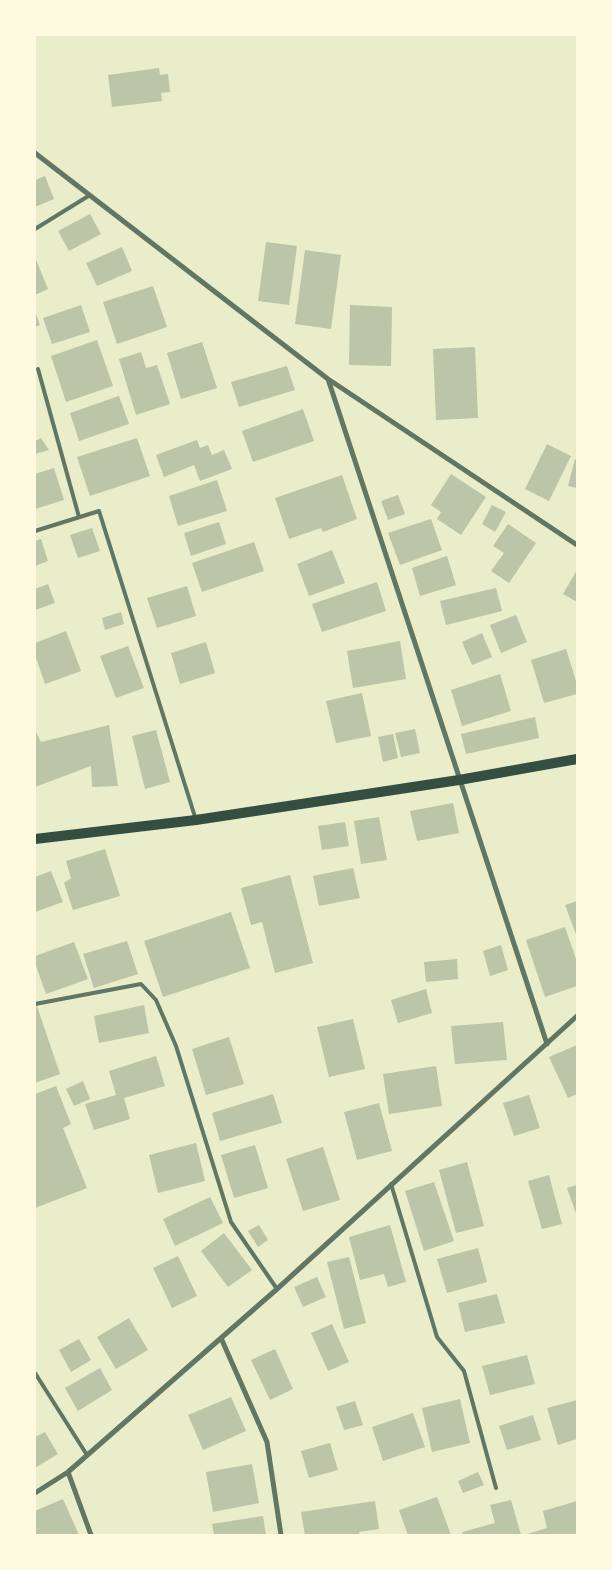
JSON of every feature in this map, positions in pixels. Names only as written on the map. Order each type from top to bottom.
[{"type":"main road","points":[[35,839],[196,820],[459,780],[577,759]]},
{"type":"street","points":[[35,153],[328,379],[577,545]]},
{"type":"street","points":[[328,379],[546,1044]]},
{"type":"street","points":[[35,1493],[68,1472],[87,1456],[277,1289],[577,1016]]},
{"type":"street","points":[[221,1338],[267,1442],[281,1535]]},
{"type":"street","points":[[68,1472],[91,1535]]},
{"type":"lane","points":[[35,229],[90,195]]},
{"type":"lane","points":[[38,369],[79,518]]},
{"type":"lane","points":[[35,531],[99,511],[196,820]]},
{"type":"lane","points":[[35,1004],[141,984],[156,1000],[176,1046],[231,1222],[277,1289]]},
{"type":"lane","points":[[391,1184],[437,1338],[464,1371],[496,1488]]},
{"type":"lane","points":[[35,1372],[87,1456]]},
{"type":"building","points":[[159,68],[160,75],[168,74],[170,92],[161,93],[162,101],[112,107],[108,75]]},
{"type":"building","points":[[45,176],[54,199],[35,207],[35,180]]},
{"type":"building","points":[[90,214],[101,234],[69,251],[58,231]]},
{"type":"building","points":[[266,242],[297,246],[289,305],[258,301]]},
{"type":"building","points":[[122,247],[132,271],[97,286],[86,263]]},
{"type":"building","points":[[305,250],[341,255],[331,329],[295,324]]},
{"type":"building","points":[[35,257],[48,289],[35,295]]},
{"type":"building","points":[[153,286],[167,327],[117,344],[103,302]]},
{"type":"building","points":[[81,305],[90,332],[52,344],[43,318]]},
{"type":"building","points":[[350,305],[392,307],[391,366],[349,365]]},
{"type":"building","points":[[35,311],[40,325],[35,327]]},
{"type":"building","points":[[97,340],[113,386],[66,402],[51,356]]},
{"type":"building","points":[[202,342],[217,388],[181,399],[167,353]]},
{"type":"building","points":[[475,347],[478,418],[436,420],[433,349]]},
{"type":"building","points":[[141,352],[146,368],[157,365],[170,404],[136,415],[119,359]]},
{"type":"building","points":[[287,366],[295,390],[239,407],[231,382]]},
{"type":"building","points":[[119,396],[129,424],[79,441],[70,413]]},
{"type":"building","points":[[303,409],[314,441],[253,462],[242,431]]},
{"type":"building","points":[[41,438],[49,450],[35,454],[35,441]]},
{"type":"building","points":[[137,438],[150,476],[90,496],[77,457]]},
{"type":"building","points":[[197,440],[200,448],[208,445],[212,455],[224,450],[232,469],[200,481],[194,465],[164,477],[156,455]]},
{"type":"building","points":[[547,444],[571,456],[549,501],[525,489]]},
{"type":"building","points":[[575,459],[577,460],[577,488],[568,486]]},
{"type":"building","points":[[54,468],[64,500],[35,509],[35,474]]},
{"type":"building","points":[[451,474],[486,497],[461,535],[437,519],[441,512],[431,505]]},
{"type":"building","points":[[342,475],[357,519],[323,532],[321,528],[289,539],[275,498]]},
{"type":"building","points":[[217,480],[227,511],[178,526],[169,496]]},
{"type":"building","points":[[398,495],[405,514],[388,520],[381,501]]},
{"type":"building","points":[[492,505],[506,512],[495,532],[482,524]]},
{"type":"building","points":[[431,519],[442,550],[400,565],[388,533]]},
{"type":"building","points":[[219,522],[226,544],[191,556],[184,533]]},
{"type":"building","points":[[508,524],[536,543],[509,583],[491,571],[504,553],[493,546]]},
{"type":"building","points":[[92,528],[100,551],[78,558],[70,535]]},
{"type":"building","points":[[41,539],[48,561],[35,566],[35,541]]},
{"type":"building","points":[[254,542],[264,571],[202,592],[192,563]]},
{"type":"building","points":[[332,550],[345,583],[309,596],[297,564]]},
{"type":"building","points":[[447,556],[456,585],[420,596],[412,568]]},
{"type":"building","points":[[577,570],[577,602],[563,594]]},
{"type":"building","points":[[377,582],[386,611],[322,632],[312,604]]},
{"type":"building","points":[[48,584],[55,603],[35,610],[35,589]]},
{"type":"building","points":[[187,586],[196,616],[157,628],[147,598]]},
{"type":"building","points":[[496,588],[502,611],[446,625],[440,601]]},
{"type":"building","points":[[121,612],[124,624],[105,630],[102,618]]},
{"type":"building","points":[[516,615],[527,642],[501,653],[490,625]]},
{"type":"building","points":[[66,631],[81,671],[45,684],[35,655],[35,643]]},
{"type":"building","points":[[482,633],[492,657],[472,665],[462,642]]},
{"type":"building","points":[[400,641],[406,679],[353,688],[347,651]]},
{"type":"building","points":[[206,642],[215,673],[180,684],[171,653]]},
{"type":"building","points":[[128,646],[144,688],[116,698],[100,656]]},
{"type":"building","points":[[566,649],[577,684],[577,694],[544,703],[531,660]]},
{"type":"building","points":[[500,674],[511,711],[462,726],[451,690]]},
{"type":"building","points":[[362,693],[371,736],[336,743],[326,701]]},
{"type":"building","points":[[535,717],[539,738],[466,754],[461,734]]},
{"type":"building","points":[[109,725],[118,786],[92,787],[91,766],[35,787],[35,730],[41,742]]},
{"type":"building","points":[[415,729],[420,753],[401,757],[395,733]]},
{"type":"building","points":[[156,730],[170,782],[145,789],[132,736]]},
{"type":"building","points":[[393,734],[398,758],[383,762],[378,737]]},
{"type":"building","points":[[453,803],[459,833],[417,841],[410,811]]},
{"type":"building","points":[[379,817],[387,860],[361,864],[354,821]]},
{"type":"building","points":[[345,822],[349,846],[322,850],[318,826]]},
{"type":"building","points":[[105,849],[120,896],[73,910],[64,883],[71,878],[66,861]]},
{"type":"building","points":[[353,868],[360,898],[319,906],[313,876]]},
{"type":"building","points":[[51,871],[63,902],[35,912],[35,877]]},
{"type":"building","points":[[290,875],[313,963],[275,973],[262,922],[251,925],[241,888]]},
{"type":"building","points":[[577,901],[577,937],[565,905]]},
{"type":"building","points":[[231,912],[250,968],[163,997],[144,941]]},
{"type":"building","points":[[565,927],[577,962],[577,986],[545,997],[526,940]]},
{"type":"building","points":[[127,941],[138,974],[94,988],[83,954]]},
{"type":"building","points":[[74,942],[88,979],[46,994],[35,963],[35,956]]},
{"type":"building","points":[[501,945],[508,970],[490,976],[483,951]]},
{"type":"building","points":[[457,959],[458,979],[426,982],[424,962]]},
{"type":"building","points":[[426,989],[432,1013],[398,1023],[391,1000]]},
{"type":"building","points":[[144,1005],[149,1033],[99,1043],[94,1016]]},
{"type":"building","points":[[37,1006],[60,1074],[35,1083],[35,1007]]},
{"type":"building","points":[[353,1019],[365,1069],[329,1077],[317,1027]]},
{"type":"building","points":[[503,1022],[507,1060],[455,1064],[451,1026]]},
{"type":"building","points":[[229,1037],[244,1084],[206,1095],[192,1049]]},
{"type":"building","points":[[577,1045],[577,1094],[568,1098],[549,1057]]},
{"type":"building","points":[[156,1056],[165,1086],[124,1098],[130,1119],[94,1130],[85,1104],[116,1095],[109,1071]]},
{"type":"building","points":[[436,1066],[442,1106],[389,1114],[383,1074]]},
{"type":"building","points":[[83,1081],[90,1099],[74,1106],[66,1089]]},
{"type":"building","points":[[56,1086],[71,1124],[63,1128],[87,1188],[35,1208],[35,1094]]},
{"type":"building","points":[[273,1094],[282,1123],[220,1141],[212,1113]]},
{"type":"building","points":[[529,1095],[540,1128],[514,1136],[503,1103]]},
{"type":"building","points":[[379,1103],[392,1151],[357,1160],[344,1112]]},
{"type":"building","points":[[196,1143],[205,1181],[158,1193],[149,1155]]},
{"type":"building","points":[[255,1145],[268,1188],[234,1198],[221,1155]]},
{"type":"building","points":[[323,1147],[340,1200],[303,1211],[286,1159]]},
{"type":"building","points":[[467,1162],[484,1226],[456,1233],[439,1170]]},
{"type":"building","points":[[549,1175],[562,1224],[542,1229],[528,1181]]},
{"type":"building","points":[[434,1182],[454,1241],[424,1251],[405,1191]]},
{"type":"building","points":[[577,1185],[577,1216],[567,1188]]},
{"type":"building","points":[[210,1197],[223,1223],[175,1246],[163,1219]]},
{"type":"building","points":[[259,1225],[268,1240],[258,1247],[248,1231]]},
{"type":"building","points":[[390,1225],[406,1282],[388,1287],[384,1274],[360,1280],[349,1237]]},
{"type":"building","points":[[224,1233],[252,1270],[228,1287],[201,1251]]},
{"type":"building","points":[[478,1248],[487,1282],[447,1293],[437,1259]]},
{"type":"building","points":[[178,1256],[197,1296],[172,1308],[153,1268]]},
{"type":"building","points":[[349,1257],[366,1323],[344,1329],[327,1262]]},
{"type":"building","points":[[317,1277],[326,1297],[303,1307],[294,1287]]},
{"type":"building","points":[[497,1294],[505,1323],[465,1332],[458,1303]]},
{"type":"building","points":[[129,1318],[148,1350],[116,1369],[97,1337]]},
{"type":"building","points":[[332,1324],[349,1362],[328,1371],[311,1333]]},
{"type":"building","points":[[79,1339],[91,1360],[71,1372],[59,1350]]},
{"type":"building","points":[[275,1349],[293,1389],[270,1400],[251,1360]]},
{"type":"building","points":[[527,1355],[535,1384],[490,1395],[482,1366]]},
{"type":"building","points":[[100,1368],[112,1390],[78,1411],[65,1388]]},
{"type":"building","points":[[231,1397],[246,1431],[203,1450],[188,1415]]},
{"type":"building","points":[[460,1399],[470,1443],[432,1452],[422,1408]]},
{"type":"building","points":[[577,1400],[577,1439],[558,1445],[547,1408]]},
{"type":"building","points":[[355,1401],[363,1425],[344,1430],[336,1407]]},
{"type":"building","points":[[413,1413],[425,1447],[383,1461],[372,1427]]},
{"type":"building","points":[[533,1415],[541,1440],[507,1450],[499,1426]]},
{"type":"building","points":[[45,1432],[58,1454],[35,1468],[35,1437]]},
{"type":"building","points":[[330,1443],[338,1470],[309,1478],[301,1451]]},
{"type":"building","points":[[252,1464],[259,1503],[213,1512],[206,1472]]},
{"type":"building","points":[[478,1472],[484,1485],[463,1493],[458,1481]]},
{"type":"building","points":[[437,1497],[451,1535],[408,1535],[399,1510]]},
{"type":"building","points":[[63,1499],[79,1535],[35,1535],[35,1511]]},
{"type":"building","points":[[511,1500],[521,1535],[463,1535],[462,1532],[495,1523],[490,1505]]},
{"type":"building","points":[[375,1501],[379,1529],[359,1532],[360,1535],[305,1535],[301,1512]]},
{"type":"building","points":[[577,1501],[577,1535],[524,1535],[547,1528],[543,1511]]},
{"type":"building","points":[[263,1516],[266,1535],[214,1535],[212,1524]]}]
